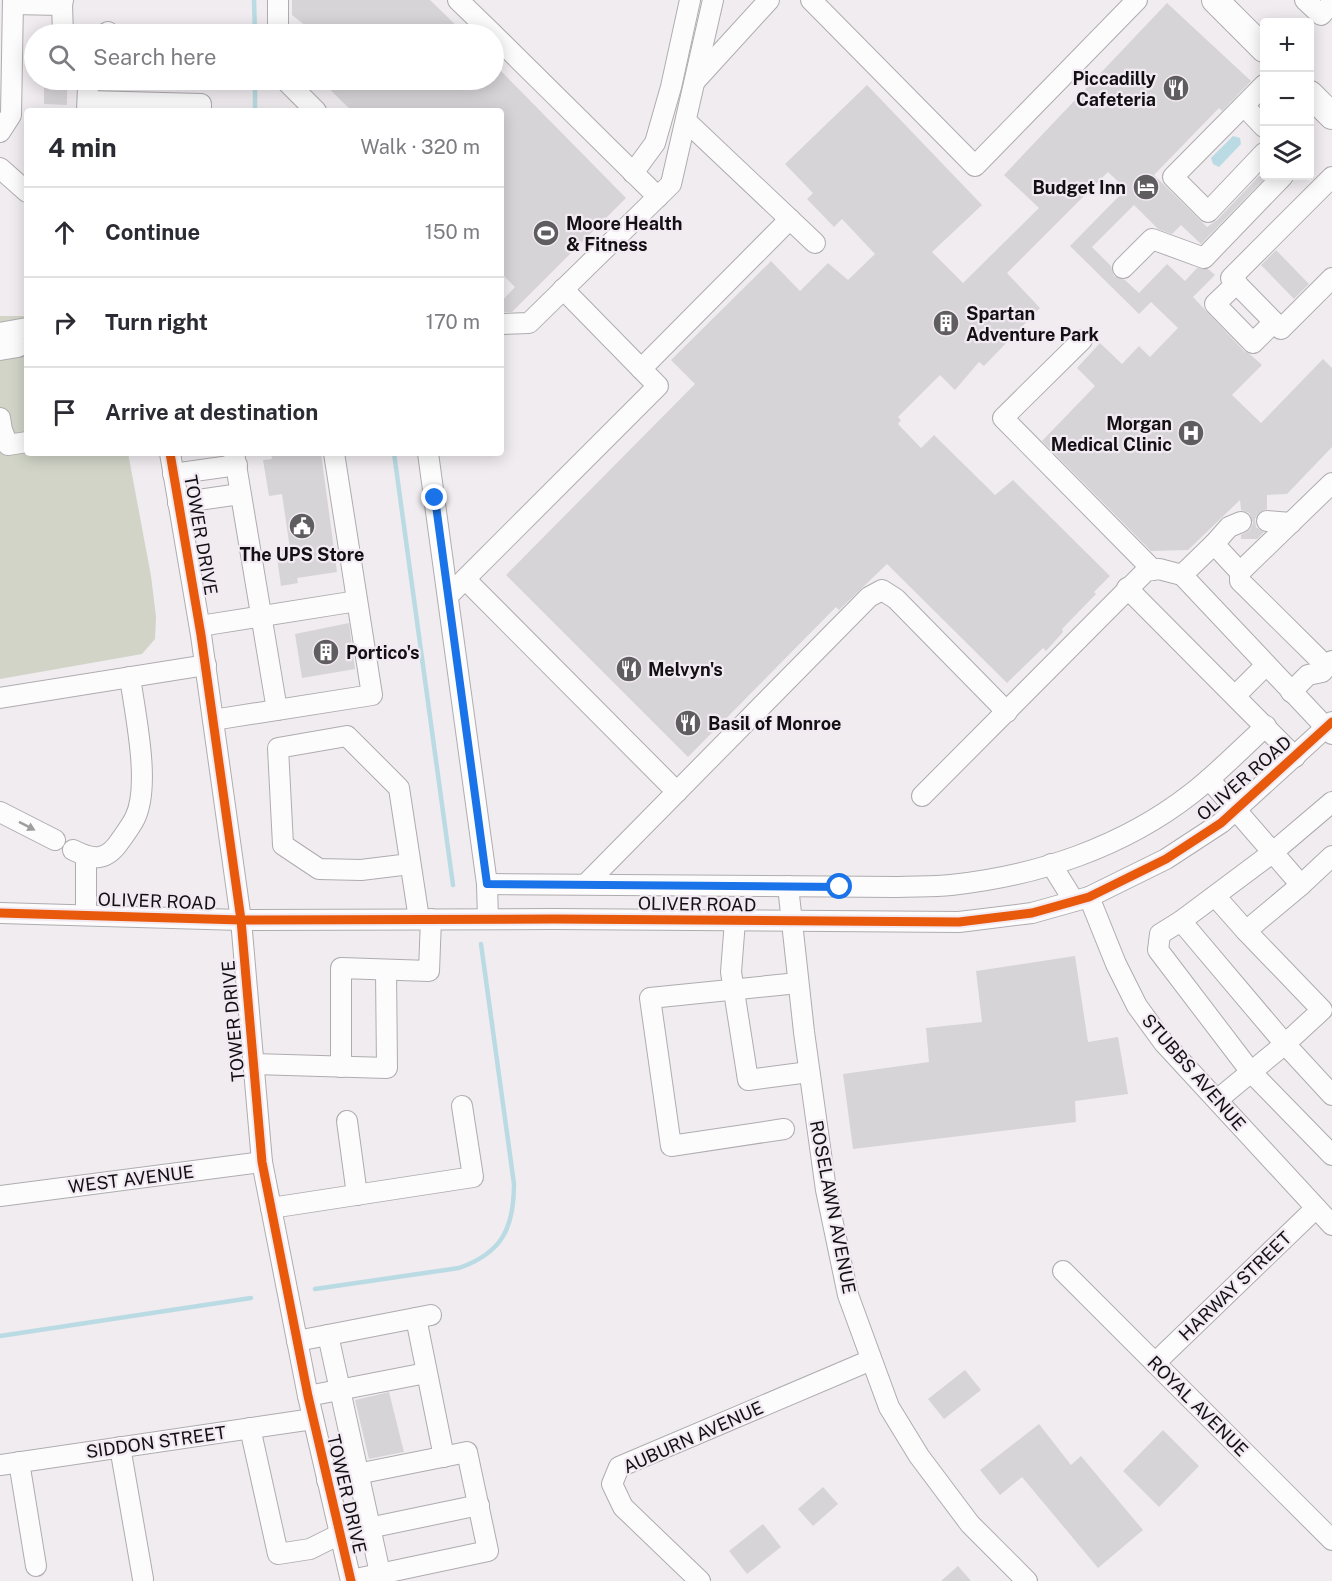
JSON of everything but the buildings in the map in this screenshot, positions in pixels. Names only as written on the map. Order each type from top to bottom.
[{"type":"main road","points":[[1215,0],[1260,45]]},
{"type":"street","points":[[278,0],[278,24]]},
{"type":"street","points":[[458,0],[482,24]]},
{"type":"street","points":[[633,173],[655,143],[672,82],[690,0]]},
{"type":"street","points":[[504,324],[529,323],[671,184],[713,0]]},
{"type":"street","points":[[694,85],[769,0]]},
{"type":"street","points":[[811,0],[975,166],[1135,1]]},
{"type":"street","points":[[1305,0],[1321,15],[1332,3]]},
{"type":"street","points":[[0,132],[11,115],[13,2],[63,3],[63,24]]},
{"type":"street","points":[[504,46],[658,197]]},
{"type":"street","points":[[672,82],[694,85]]},
{"type":"street","points":[[1260,89],[1173,177],[1208,212],[1260,157]]},
{"type":"street","points":[[88,90],[87,106],[201,104],[201,108]]},
{"type":"street","points":[[295,90],[313,108]]},
{"type":"street","points":[[1244,106],[1263,126]]},
{"type":"street","points":[[686,121],[816,243]]},
{"type":"street","points":[[0,168],[24,189]]},
{"type":"street","points":[[1123,268],[1152,239],[1204,258],[1279,180]]},
{"type":"street","points":[[1329,186],[1231,278],[1281,329],[1332,278]]},
{"type":"street","points":[[641,369],[790,219]]},
{"type":"street","points":[[1237,283],[1215,304],[1253,343],[1274,322]]},
{"type":"street","points":[[448,596],[658,386],[563,289]]},
{"type":"street","points":[[0,333],[24,329]]},
{"type":"street","points":[[1082,340],[1003,418],[1153,570]]},
{"type":"street","points":[[0,418],[8,445],[24,442]]},
{"type":"street","name":"TOWER DRIVE","points":[[170,456],[206,665],[241,920],[262,1162],[308,1396],[351,1580]]},
{"type":"street","points":[[213,720],[372,695],[334,456]]},
{"type":"street","points":[[428,456],[487,884],[488,919]]},
{"type":"street","points":[[173,474],[236,459],[277,710]]},
{"type":"street","points":[[1240,572],[1332,483]]},
{"type":"street","points":[[178,503],[240,494]]},
{"type":"street","points":[[1267,521],[1291,523]]},
{"type":"street","points":[[1182,575],[1229,526],[1241,522]]},
{"type":"street","points":[[1214,544],[1240,572],[1240,581],[1329,664],[1322,672],[1308,675],[1291,692]]},
{"type":"street","points":[[922,796],[1146,571],[1159,569],[1182,575],[1291,692],[1330,728]]},
{"type":"street","points":[[465,579],[676,792]]},
{"type":"street","points":[[1127,588],[1295,757]]},
{"type":"street","points":[[586,884],[869,597],[882,591],[896,599],[1007,712]]},
{"type":"street","points":[[200,626],[357,602]]},
{"type":"street","points":[[0,698],[206,665]]},
{"type":"street","points":[[1235,696],[1266,665]]},
{"type":"street","points":[[86,915],[80,853],[95,858],[103,857],[117,845],[135,817],[142,789],[130,677]]},
{"type":"street","points":[[487,884],[896,887],[949,885],[1000,878],[1088,853],[1133,832],[1189,795],[1266,726]]},
{"type":"street","name":"OLIVER ROAD","points":[[0,913],[241,920],[959,922],[1032,913],[1082,899],[1166,859],[1221,823],[1330,728]]},
{"type":"street","points":[[341,1067],[341,968],[429,971],[425,919],[410,864],[399,788],[347,736],[278,748],[283,844],[319,869],[361,870],[410,864]]},
{"type":"street","points":[[1209,779],[1301,885]]},
{"type":"street","points":[[1332,802],[1272,853],[1160,934],[1158,950],[1251,1072],[1332,1155]]},
{"type":"street","points":[[0,812],[55,840]]},
{"type":"street","points":[[1246,931],[1332,856]]},
{"type":"street","name":"STUBBS AVENUE","points":[[1051,864],[1082,899],[1137,1006],[1164,1043],[1332,1225]]},
{"type":"street","name":"ROSELAWN AVENUE","points":[[788,886],[809,1072],[826,1190],[848,1294],[889,1407],[919,1456],[970,1524],[1028,1581]]},
{"type":"street","points":[[1215,896],[1322,1010],[1217,1100]]},
{"type":"street","points":[[735,921],[731,972],[748,1080],[809,1072]]},
{"type":"street","points":[[1181,921],[1285,1044],[1332,1095]]},
{"type":"street","points":[[253,1064],[387,1068],[386,970]]},
{"type":"street","points":[[784,1129],[671,1146],[650,998],[798,983]]},
{"type":"street","points":[[271,1208],[473,1177],[462,1106]]},
{"type":"street","points":[[346,1121],[357,1195]]},
{"type":"street","name":"WEST AVENUE","points":[[0,1196],[262,1162]]},
{"type":"street","name":"HARWAY STREET","points":[[1155,1363],[1316,1208]]},
{"type":"street","name":"ROYAL AVENUE","points":[[1063,1271],[1332,1540]]},
{"type":"street","points":[[297,1341],[424,1317],[426,1373],[444,1457]]},
{"type":"street","points":[[328,1335],[380,1574]]},
{"type":"street","name":"AUBURN AVENUE","points":[[700,1581],[623,1507],[612,1485],[619,1467],[871,1360]]},
{"type":"street","points":[[308,1396],[426,1373]]},
{"type":"street","name":"SIDDON STREET","points":[[10,1463],[313,1419]]},
{"type":"street","points":[[250,1428],[278,1554],[310,1549],[340,1534],[479,1505]]},
{"type":"street","points":[[120,1447],[143,1579]]},
{"type":"street","points":[[327,1480],[467,1452],[488,1551],[351,1580]]},
{"type":"street","points":[[10,1463],[36,1566]]},
{"type":"shaded area","points":[[0,316],[24,316],[24,456],[129,456],[151,576],[156,617],[155,639],[142,654],[0,679]]},
{"type":"water","points":[[1233,136],[1240,138],[1241,144],[1219,167],[1213,164],[1211,158]]},
{"type":"waterway","points":[[254,0],[255,24]]},
{"type":"waterway","points":[[255,90],[255,108]]},
{"type":"waterway","points":[[394,456],[453,885]]},
{"type":"waterway","points":[[315,1289],[459,1268],[486,1255],[503,1237],[511,1214],[514,1184],[481,944]]},
{"type":"waterway","points":[[0,1336],[251,1298]]},
{"type":"cycle path","points":[[171,456],[201,635],[241,920],[262,1162],[308,1396],[351,1581]]},
{"type":"cycle path","points":[[0,913],[241,920],[554,919],[959,922],[1032,913],[1089,897],[1166,859],[1221,823],[1332,722]]},
{"type":"place","name":"Piccadilly Cafeteria","points":[[1176,88]]},
{"type":"place","name":"Budget Inn","points":[[1146,187]]},
{"type":"place","name":"Moore Health & Fitness","points":[[546,233]]},
{"type":"place","name":"Spartan Adventure Park","points":[[946,323]]},
{"type":"place","name":"Morgan Medical Clinic","points":[[1191,433]]},
{"type":"place","name":"The UPS Store","points":[[302,526]]},
{"type":"place","name":"Portico's","points":[[326,652]]},
{"type":"place","name":"Melvyn's","points":[[629,669]]},
{"type":"place","name":"Basil of Monroe","points":[[688,723]]},
{"type":"route","points":[[435,498],[487,884],[840,887]]}]
